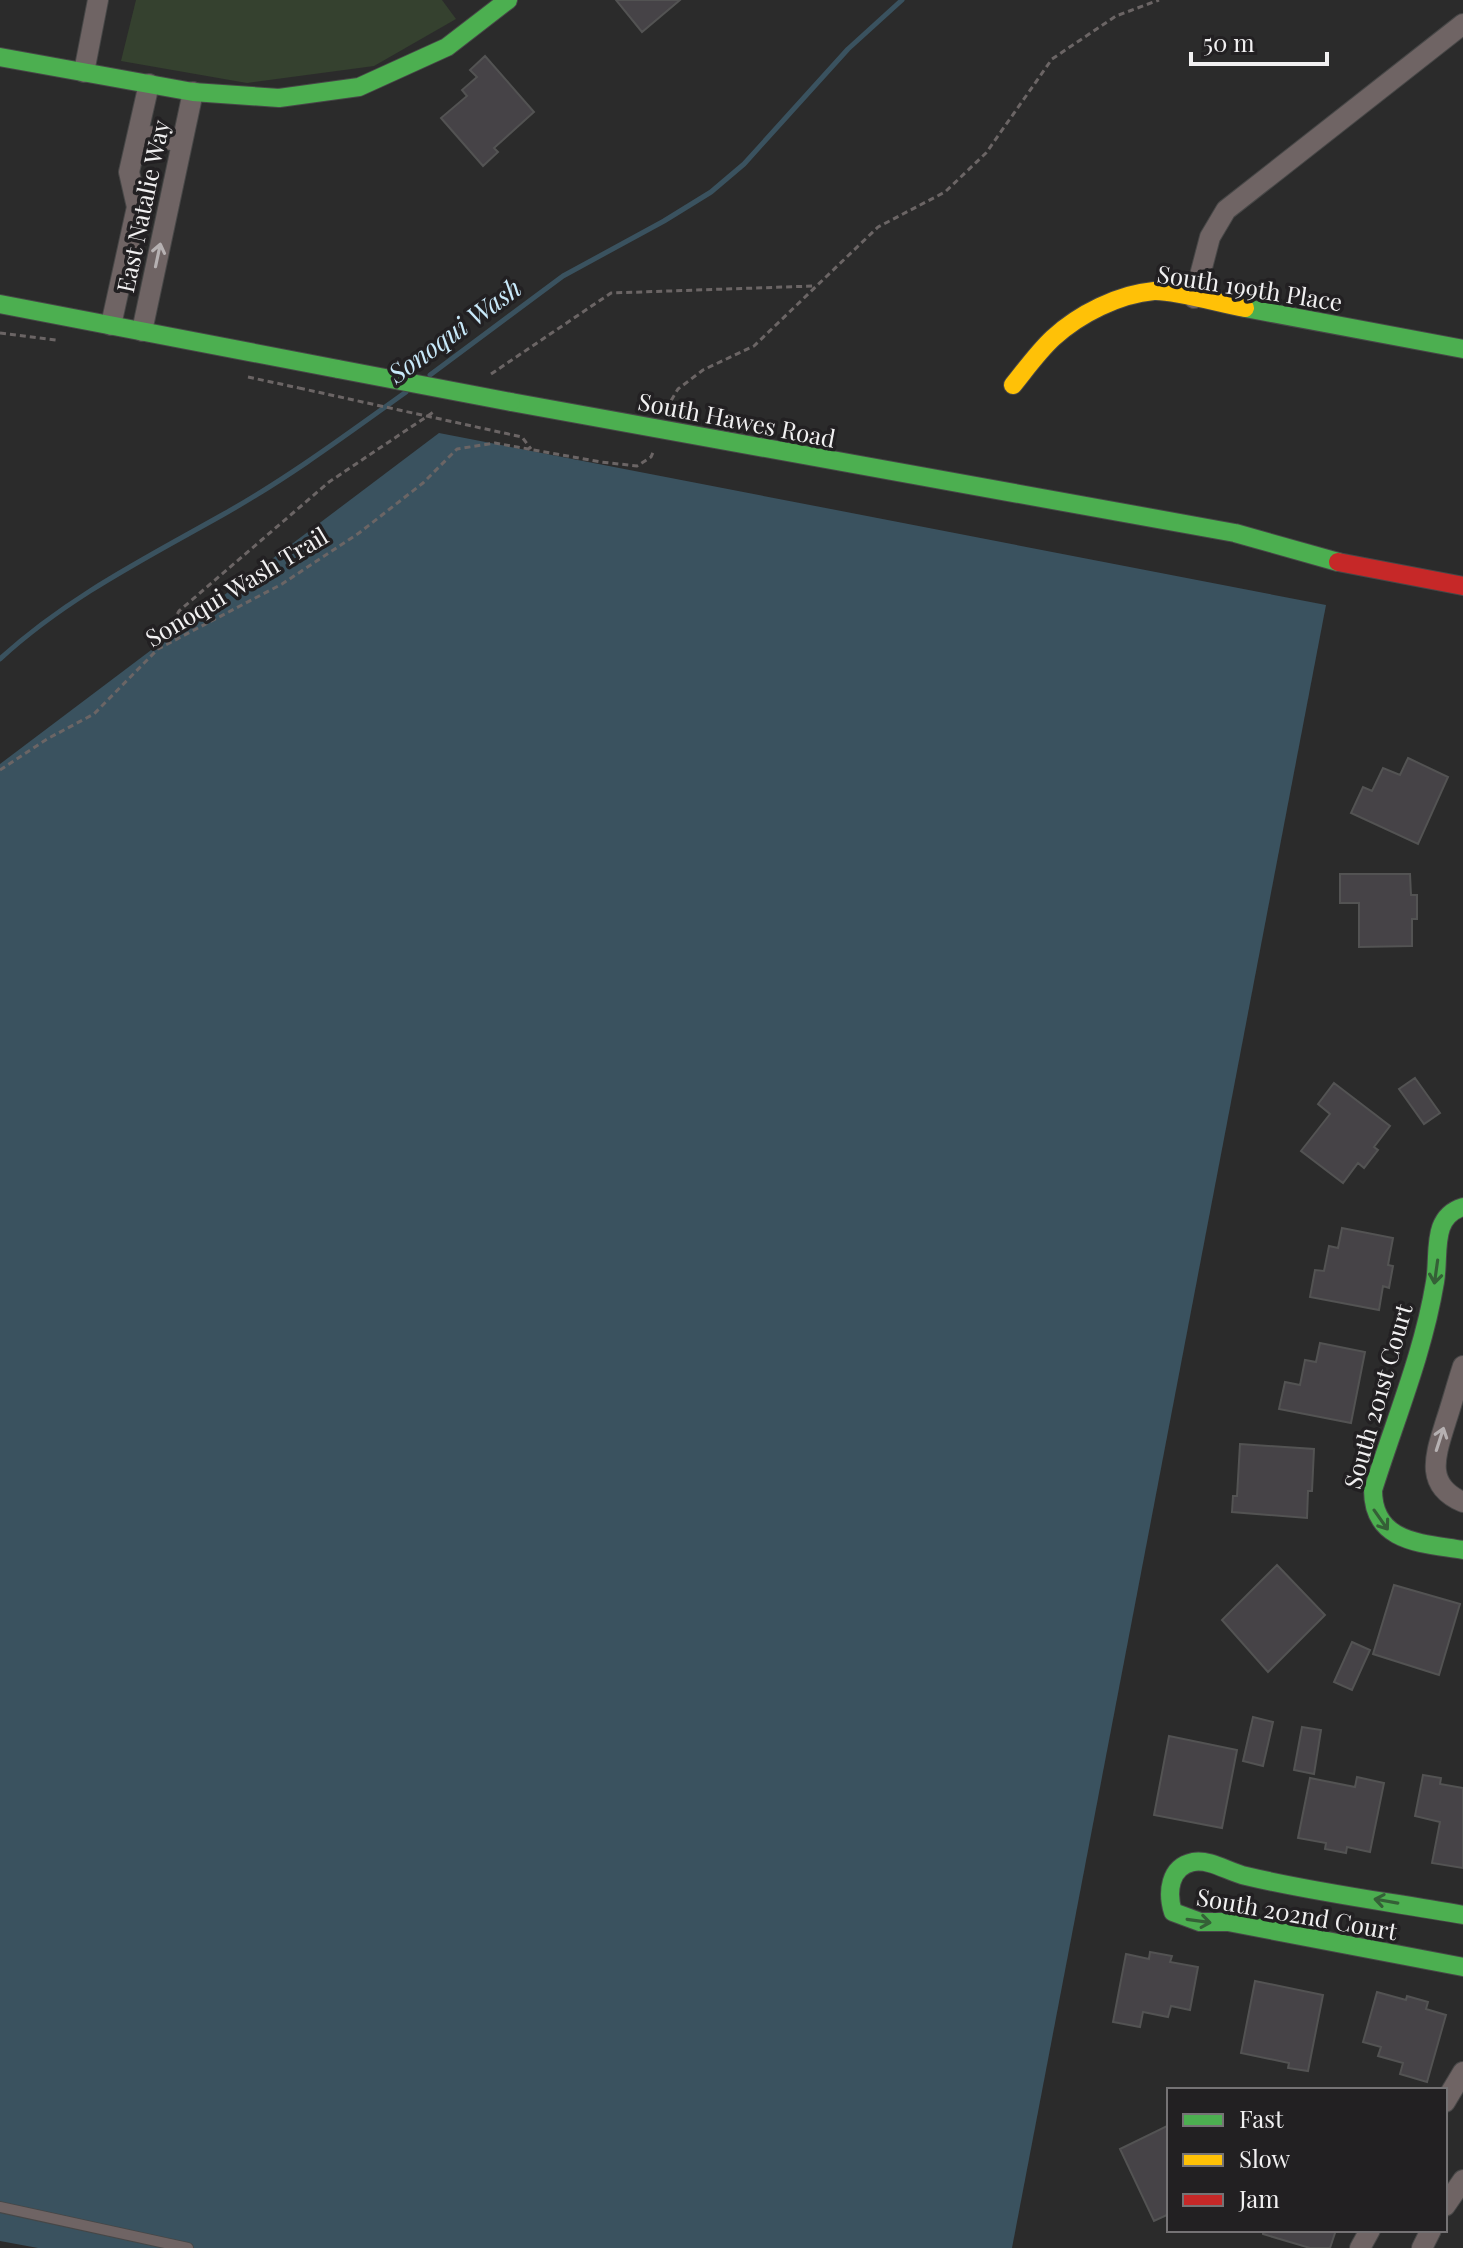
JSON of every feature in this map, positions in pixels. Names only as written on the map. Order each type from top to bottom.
[{"type":"street","points":[[84,72],[98,0]]},
{"type":"street","points":[[0,57],[193,92],[279,98],[359,87],[447,47],[508,0]]},
{"type":"street","points":[[1194,298],[1210,237],[1226,210],[1463,24]]},
{"type":"street","name":"East Natalie Way","points":[[111,325],[137,207],[129,172],[149,84]]},
{"type":"street","name":"East Natalie Way","points":[[142,331],[193,92]]},
{"type":"street","points":[[138,134],[182,142]]},
{"type":"street","name":"South 199th Place","points":[[1013,385],[1056,335],[1105,305],[1129,295],[1156,291],[1463,349]]},
{"type":"street","name":"South Hawes Road","points":[[0,304],[511,402],[1235,533],[1334,561],[1463,586]]},
{"type":"street","name":"South 201st Court","points":[[1463,1207],[1447,1215],[1441,1224],[1437,1238],[1437,1270],[1422,1341],[1373,1490],[1373,1508],[1379,1521],[1389,1531],[1463,1550]]},
{"type":"street","points":[[1463,1366],[1435,1455],[1438,1481],[1444,1490],[1463,1502]]},
{"type":"street","name":"South 202nd Court","points":[[1463,1915],[1240,1875],[1202,1861],[1187,1863],[1178,1870],[1172,1880],[1169,1899],[1173,1912],[1187,1920],[1228,1922],[1463,1967]]},
{"type":"street","points":[[1447,2099],[1463,2072]]},
{"type":"street","points":[[1447,2203],[1463,2180]]},
{"type":"lane","points":[[0,2207],[188,2248]]},
{"type":"path","name":"Sonoqui Wash Trail","points":[[0,770],[47,739],[94,714],[158,649],[282,584],[359,533],[423,483],[457,449],[495,443],[637,466],[651,457],[667,406],[678,389],[703,370],[754,346],[878,227],[945,192],[986,153],[1052,59],[1116,16],[1159,0]]},
{"type":"path","points":[[299,388],[522,437],[531,449]]},
{"type":"green space","points":[[136,0],[442,0],[456,19],[374,66],[247,83],[121,61]]},
{"type":"water","points":[[439,433],[1326,605],[1012,2248],[38,2248],[0,2241],[0,764]]},
{"type":"building","points":[[616,0],[680,0],[642,32]]},
{"type":"building","points":[[485,56],[534,112],[494,148],[498,152],[483,166],[441,118],[467,96],[462,90],[477,77],[470,70]]},
{"type":"building","points":[[1408,758],[1448,777],[1418,844],[1351,813],[1363,787],[1372,791],[1383,768],[1400,775]]},
{"type":"building","points":[[1340,874],[1410,874],[1411,895],[1417,895],[1417,919],[1412,919],[1412,946],[1359,947],[1359,903],[1340,903]]},
{"type":"building","points":[[1415,1078],[1440,1113],[1424,1124],[1399,1089]]},
{"type":"building","points":[[1334,1083],[1390,1126],[1374,1147],[1378,1150],[1364,1168],[1358,1163],[1343,1183],[1301,1151],[1330,1114],[1318,1104]]},
{"type":"building","points":[[1342,1228],[1393,1238],[1388,1265],[1393,1266],[1389,1288],[1383,1286],[1379,1310],[1310,1297],[1315,1270],[1324,1271],[1329,1246],[1338,1248]]},
{"type":"building","points":[[1320,1343],[1365,1352],[1351,1423],[1279,1409],[1285,1382],[1300,1385],[1305,1360],[1316,1362]]},
{"type":"building","points":[[1240,1444],[1314,1449],[1307,1518],[1232,1512],[1233,1496],[1237,1496]]},
{"type":"building","points":[[1277,1565],[1325,1615],[1268,1672],[1222,1620]]},
{"type":"building","points":[[1394,1585],[1460,1604],[1439,1675],[1373,1654]]},
{"type":"building","points":[[1352,1642],[1370,1650],[1352,1690],[1334,1682]]},
{"type":"building","points":[[1253,1717],[1273,1722],[1263,1766],[1243,1761]]},
{"type":"building","points":[[1302,1727],[1321,1730],[1314,1774],[1294,1770]]},
{"type":"building","points":[[1169,1736],[1237,1750],[1222,1828],[1154,1815]]},
{"type":"building","points":[[1423,1775],[1441,1778],[1440,1784],[1463,1788],[1463,1868],[1432,1863],[1440,1822],[1415,1816]]},
{"type":"building","points":[[1357,1777],[1384,1783],[1370,1852],[1347,1847],[1346,1853],[1325,1849],[1326,1843],[1298,1838],[1310,1778],[1355,1787]]},
{"type":"building","points":[[1150,1952],[1172,1956],[1170,1962],[1198,1967],[1190,2010],[1171,2006],[1168,2017],[1143,2012],[1140,2027],[1113,2022],[1126,1954],[1149,1959]]},
{"type":"building","points":[[1255,1981],[1323,1995],[1308,2071],[1288,2068],[1289,2063],[1241,2053]]},
{"type":"building","points":[[1377,1992],[1428,2002],[1426,2009],[1446,2015],[1427,2082],[1400,2074],[1403,2063],[1378,2056],[1381,2047],[1363,2042]]},
{"type":"building","points":[[1167,2126],[1167,2215],[1154,2221],[1120,2149]]},
{"type":"building","points":[[1335,2232],[1330,2248],[1310,2248],[1263,2234]]},
{"type":"waterway","name":"Sonoqui Wash","points":[[430,375],[563,276],[711,192],[744,164],[848,49],[902,0]]},
{"type":"waterway","name":"Sonoqui Wash","points":[[0,659],[79,598],[271,486],[406,392]]},
{"type":"traffic: fast","points":[[0,57],[193,92],[279,98],[359,87],[447,47],[508,0]]},
{"type":"traffic: fast","points":[[0,304],[338,369]]},
{"type":"traffic: fast","points":[[1245,308],[1463,349]]},
{"type":"traffic: fast","points":[[338,369],[511,402]]},
{"type":"traffic: fast","points":[[511,402],[1235,533],[1338,562]]},
{"type":"traffic: fast","points":[[1463,1207],[1445,1219],[1441,1228],[1430,1309],[1408,1387],[1373,1490],[1375,1508],[1381,1521],[1391,1530],[1417,1542],[1463,1550]]},
{"type":"traffic: fast","points":[[1463,1915],[1273,1882],[1200,1862],[1179,1869],[1170,1889],[1173,1912],[1200,1922],[1228,1922],[1463,1967]]},
{"type":"traffic: slow","points":[[1013,385],[1063,329],[1087,313],[1127,296],[1163,291],[1245,308]]},
{"type":"traffic: jam","points":[[1338,562],[1463,586]]}]
